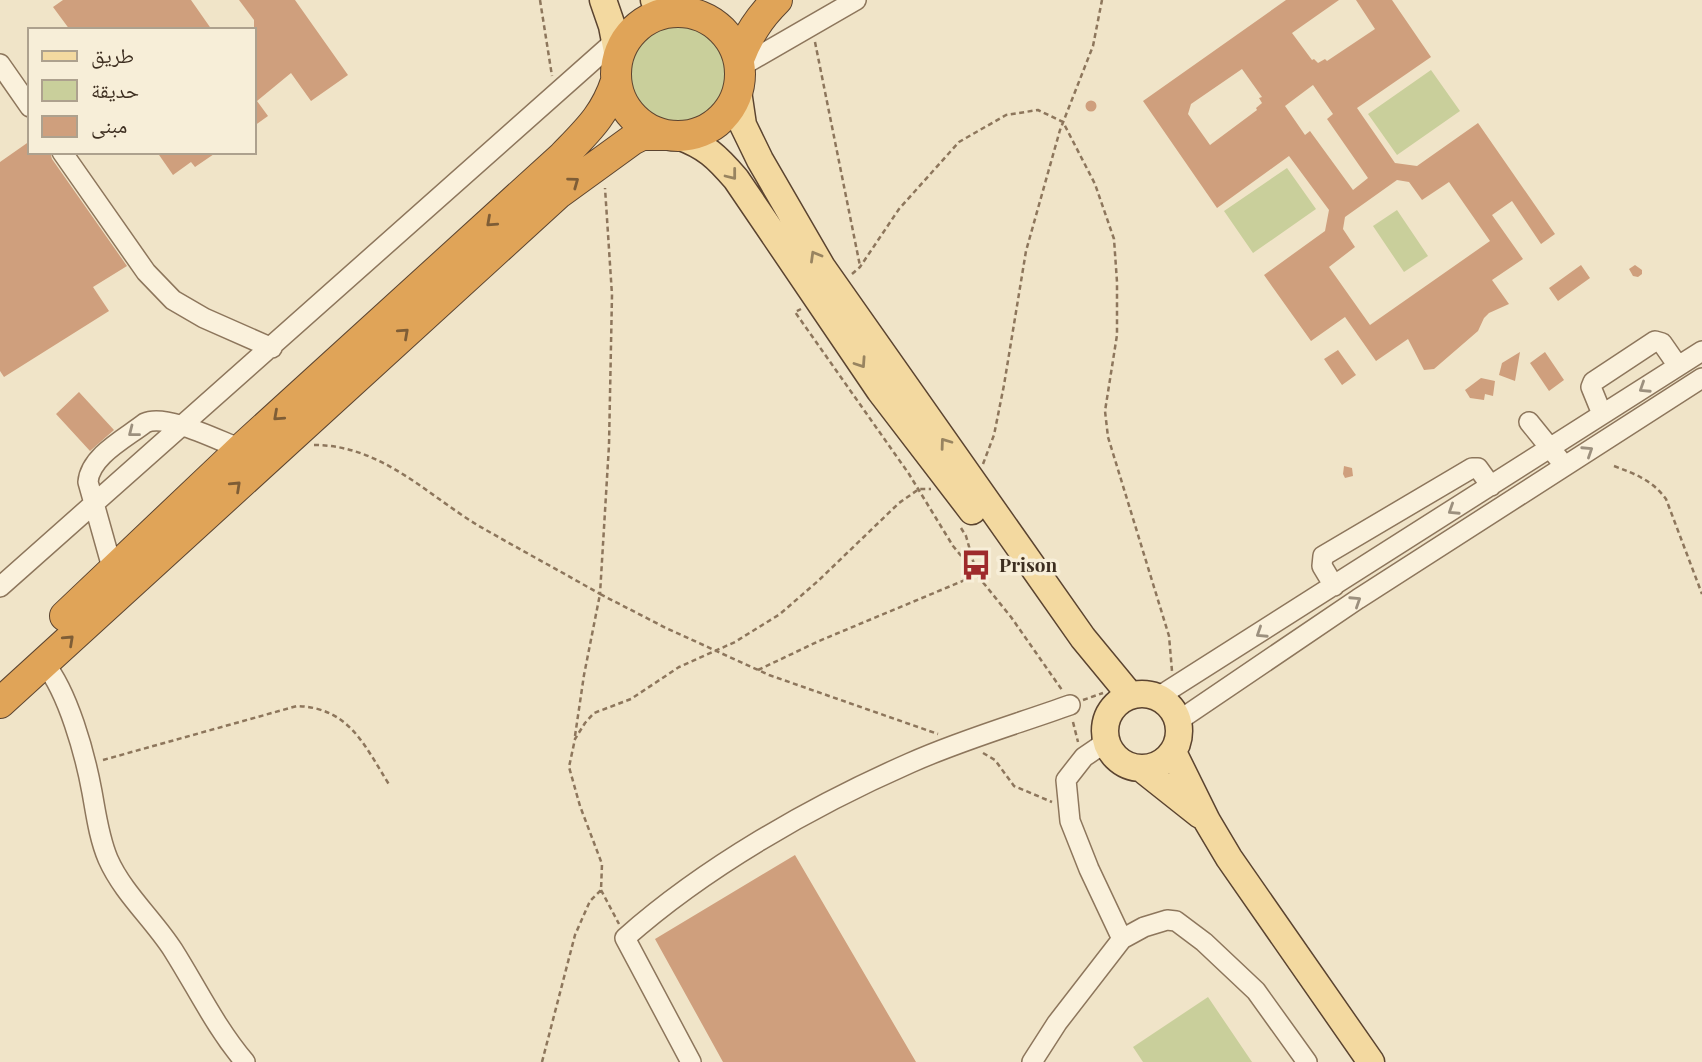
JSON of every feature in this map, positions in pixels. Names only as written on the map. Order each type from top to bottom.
[{"type":"highway","points":[[0,703],[286,439],[559,193],[642,135],[698,133],[716,123],[730,109],[747,38],[757,21],[776,0]]},
{"type":"highway","points":[[0,676],[241,449],[563,156],[599,118],[608,103],[616,60],[631,32],[646,20],[663,13],[701,9],[727,35],[739,72]]},
{"type":"highway","points":[[616,60],[621,99],[632,116],[647,128],[672,135]]},
{"type":"main road","points":[[603,0],[609,16],[616,60]]},
{"type":"main road","points":[[654,0],[701,9]]},
{"type":"main road","points":[[739,72],[743,125],[760,160],[822,267],[827,293]]},
{"type":"main road","points":[[672,135],[699,144],[717,157],[827,293],[880,391],[959,478],[1117,697]]},
{"type":"main road","points":[[1166,692],[1168,704],[1178,722],[1178,740],[1173,752],[1154,767],[1130,767],[1111,753],[1104,731],[1106,719],[1117,697],[1166,692]]},
{"type":"main road","points":[[1173,752],[1207,821],[1229,858],[1371,1062]]},
{"type":"main road","points":[[1142,769],[1207,821]]},
{"type":"street","points":[[739,72],[856,0]]},
{"type":"street","points":[[0,587],[272,348],[554,94],[616,60]]},
{"type":"street","points":[[0,64],[28,104]]},
{"type":"street","points":[[63,154],[146,272],[173,300],[204,318],[272,348]]},
{"type":"street","points":[[1602,414],[1591,387],[1593,382],[1655,341],[1662,343],[1678,366]]},
{"type":"street","points":[[1166,692],[1702,351]]},
{"type":"street","points":[[1178,722],[1358,599],[1702,378]]},
{"type":"street","points":[[113,571],[89,476],[97,460],[150,421],[162,420],[241,449]]},
{"type":"street","points":[[1529,422],[1565,466]]},
{"type":"street","points":[[1334,586],[1321,564],[1323,556],[1472,468],[1478,468],[1491,486]]},
{"type":"street","points":[[44,663],[54,674],[87,765],[99,830],[108,859],[122,883],[172,948],[204,1004],[245,1062]]},
{"type":"street","points":[[691,1062],[625,938],[651,915],[709,874],[825,803],[912,761],[1070,705]]},
{"type":"street","points":[[1106,742],[1084,757],[1066,780],[1067,794],[1070,821],[1122,939]]},
{"type":"street","points":[[1032,1062],[1122,939],[1144,927],[1167,920],[1176,921],[1204,942],[1256,991],[1307,1062]]},
{"type":"path","points":[[540,0],[554,94]]},
{"type":"path","points":[[575,739],[594,713],[631,699],[679,667],[735,642],[780,614],[818,582],[900,503],[919,489],[938,489],[981,467],[994,435],[1026,251],[1063,122],[1093,46],[1102,0]]},
{"type":"path","points":[[811,26],[860,267]]},
{"type":"path","points":[[1117,697],[1070,705],[1048,668],[1011,617],[953,546],[919,489],[795,312],[827,293],[860,267],[899,209],[959,142],[1006,115],[1038,110],[1063,122],[1095,184],[1114,239],[1117,335],[1105,411],[1108,437],[1169,636],[1166,692]]},
{"type":"path","points":[[594,168],[605,185],[612,295],[609,445],[600,594],[569,767],[580,806],[602,864],[601,890],[625,938]]},
{"type":"path","points":[[309,445],[334,445],[374,459],[422,485],[476,524],[600,594],[758,670],[871,712]]},
{"type":"path","points":[[1614,467],[1657,486],[1666,499],[1702,594]]},
{"type":"path","points":[[959,524],[966,536],[977,575]]},
{"type":"path","points":[[758,670],[819,641],[977,575]]},
{"type":"path","points":[[87,765],[297,706],[317,707],[348,724],[390,786]]},
{"type":"path","points":[[542,1062],[575,936],[590,901],[601,890]]},
{"type":"green space","points":[[678,19],[699,23],[716,35],[728,52],[732,73],[728,94],[716,111],[699,123],[678,127],[657,123],[640,111],[628,94],[624,73],[628,52],[640,35],[657,23]]},
{"type":"green space","points":[[1431,70],[1460,111],[1397,155],[1368,114]]},
{"type":"green space","points":[[1287,168],[1316,209],[1253,253],[1224,211]]},
{"type":"green space","points":[[1397,210],[1428,256],[1404,272],[1373,226]]},
{"type":"green space","points":[[1208,997],[1252,1062],[1143,1062],[1133,1047]]},
{"type":"building","points":[[63,0],[191,0],[211,28],[69,28],[53,7]]},
{"type":"building","points":[[239,0],[295,0],[348,75],[311,101],[291,73],[257,101],[268,116],[256,125],[254,20]]},
{"type":"building","points":[[1286,0],[1339,0],[1292,33],[1312,60],[1318,63],[1325,59],[1327,61],[1375,29],[1356,0],[1392,0],[1431,57],[1357,108],[1395,163],[1417,166],[1478,123],[1555,234],[1541,244],[1512,201],[1492,215],[1523,259],[1492,280],[1509,304],[1489,313],[1478,331],[1434,369],[1424,370],[1408,339],[1376,361],[1345,317],[1311,341],[1264,275],[1325,231],[1329,210],[1289,156],[1217,208],[1143,101]],"holes":[[[1242,69],[1262,97],[1259,98],[1262,103],[1257,110],[1210,145],[1188,114],[1191,104]],[[1313,85],[1333,114],[1327,119],[1368,178],[1353,190],[1310,131],[1305,135],[1285,106]],[[1397,180],[1409,182],[1422,200],[1449,182],[1490,241],[1370,325],[1329,267],[1355,247],[1343,229],[1345,217]]]},
{"type":"building","points":[[1091,100],[1097,106],[1091,112],[1085,106]]},
{"type":"building","points":[[28,142],[28,154],[51,154],[127,266],[93,287],[109,311],[4,377],[0,371],[0,162]]},
{"type":"building","points":[[158,154],[214,154],[195,167],[191,162],[173,175]]},
{"type":"building","points":[[1581,265],[1590,278],[1558,301],[1549,288]]},
{"type":"building","points":[[1635,265],[1642,270],[1638,277],[1633,276],[1629,269]]},
{"type":"building","points":[[1338,350],[1356,375],[1342,385],[1324,359]]},
{"type":"building","points":[[1520,352],[1515,381],[1499,375],[1502,363]]},
{"type":"building","points":[[1545,352],[1564,380],[1549,391],[1530,363]]},
{"type":"building","points":[[1481,378],[1495,381],[1493,396],[1485,394],[1484,400],[1470,398],[1465,390]]},
{"type":"building","points":[[79,392],[114,430],[90,451],[56,414]]},
{"type":"building","points":[[1344,466],[1352,468],[1353,476],[1345,478]]},
{"type":"building","points":[[795,855],[916,1062],[723,1062],[655,939]]},
{"type":"place","name":"Prison","points":[[976,565]]}]
